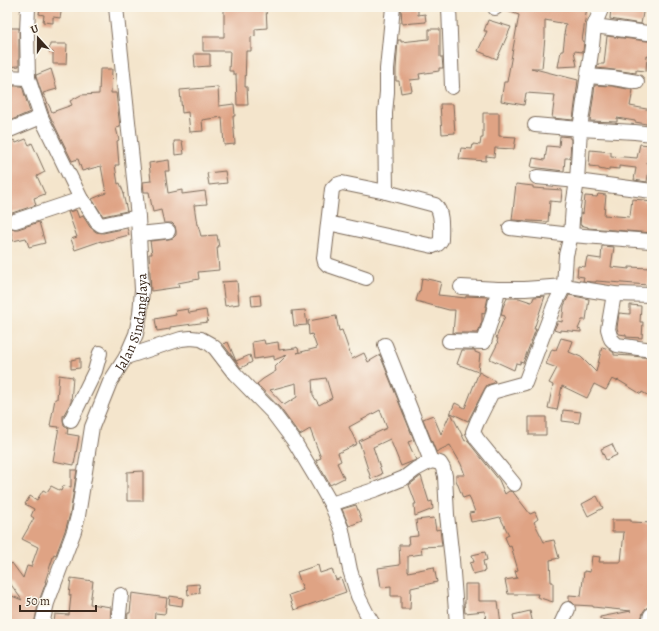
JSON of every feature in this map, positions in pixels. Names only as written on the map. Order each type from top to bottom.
[{"type":"street","points":[[28,7],[28,78],[41,118],[81,199],[97,222],[101,225],[138,217]]},
{"type":"street","name":"Jalan Sindanglaya","points":[[42,624],[47,603],[74,531],[78,516],[92,427],[110,382],[126,357],[136,334],[140,314],[142,290],[138,217],[116,7]]},
{"type":"street","points":[[386,192],[385,113],[387,69],[393,7]]},
{"type":"street","points":[[448,7],[452,87]]},
{"type":"street","points":[[514,484],[473,432],[492,392],[525,383],[554,306],[564,286],[566,255],[571,235],[573,206],[577,181],[580,129],[594,26],[602,7]]},
{"type":"street","points":[[594,26],[648,33]]},
{"type":"street","points":[[588,76],[637,82]]},
{"type":"street","points":[[7,77],[28,78]]},
{"type":"street","points":[[7,131],[41,118]]},
{"type":"street","points":[[535,125],[652,134]]},
{"type":"street","points":[[537,177],[652,191]]},
{"type":"street","points":[[328,224],[433,246],[438,244],[441,240],[439,208],[435,205],[386,192],[342,183],[336,184],[332,189],[324,258],[325,262],[328,265],[366,278]]},
{"type":"street","points":[[15,222],[81,199]]},
{"type":"street","points":[[510,228],[571,235],[650,241]]},
{"type":"street","points":[[139,234],[168,231]]},
{"type":"street","points":[[461,287],[525,289],[564,286],[614,294],[652,295]]},
{"type":"street","points":[[449,341],[483,346],[493,314],[498,289]]},
{"type":"street","points":[[614,294],[608,329],[611,339],[616,345],[652,350]]},
{"type":"street","points":[[126,357],[181,339],[201,339],[210,344],[235,374],[273,413],[294,441],[331,504],[342,530],[350,570],[358,596],[373,624]]},
{"type":"street","points":[[385,345],[431,461]]},
{"type":"street","points":[[71,420],[95,371],[100,353]]},
{"type":"street","points":[[77,381],[83,394],[101,403]]},
{"type":"street","points":[[331,504],[377,489],[404,478],[416,469],[431,461],[440,464],[443,468],[445,476],[447,516],[457,624]]},
{"type":"street","points":[[118,624],[121,595]]},
{"type":"street","points":[[561,624],[568,609]]},
{"type":"building","points":[[40,7],[62,7],[60,18],[53,17],[53,23],[43,22],[44,15],[39,14]]},
{"type":"building","points":[[224,7],[266,7],[267,28],[255,29],[255,36],[251,37],[251,51],[246,51],[245,87],[247,87],[248,105],[237,105],[236,74],[233,74],[233,71],[229,71],[230,51],[203,51],[203,37],[224,37]]},
{"type":"building","points":[[504,7],[587,7],[582,41],[584,41],[583,52],[574,51],[577,66],[558,67],[561,51],[563,51],[566,24],[545,20],[542,68],[531,68],[578,80],[573,120],[552,118],[555,95],[526,93],[524,105],[501,101],[504,82],[507,82],[519,15],[504,10]]},
{"type":"building","points":[[611,7],[644,7],[641,24],[610,19]]},
{"type":"building","points":[[418,8],[418,15],[425,14],[426,22],[402,24],[401,9]]},
{"type":"building","points":[[488,20],[511,27],[497,59],[478,51],[487,31],[484,31]]},
{"type":"building","points":[[7,28],[19,28],[19,66],[7,67]]},
{"type":"building","points":[[429,29],[440,29],[440,57],[442,57],[443,68],[439,68],[439,71],[419,74],[420,79],[410,80],[412,91],[401,93],[399,81],[396,81],[398,40],[401,40],[401,42],[429,39]]},
{"type":"building","points":[[607,36],[651,41],[649,57],[647,56],[646,71],[636,70],[636,73],[597,68],[598,64],[604,64]]},
{"type":"building","points":[[50,44],[67,44],[66,64],[53,64],[53,52],[49,52]]},
{"type":"building","points":[[194,54],[210,54],[210,66],[195,67]]},
{"type":"building","points":[[51,69],[57,89],[43,93],[52,112],[72,105],[70,101],[81,95],[99,94],[100,69],[112,69],[111,93],[116,93],[120,127],[116,128],[119,140],[117,141],[119,165],[115,165],[118,184],[120,183],[124,194],[127,211],[103,216],[92,199],[106,193],[101,166],[82,171],[78,159],[72,161],[49,114],[36,77],[36,75]]},
{"type":"building","points":[[595,85],[612,86],[633,90],[630,106],[652,110],[652,125],[617,118],[617,122],[590,121]]},
{"type":"building","points":[[7,86],[22,86],[30,112],[7,122]]},
{"type":"building","points":[[218,87],[219,106],[234,104],[235,116],[233,116],[235,144],[224,145],[222,117],[202,120],[203,131],[190,132],[188,112],[182,113],[180,90]]},
{"type":"building","points":[[440,104],[453,104],[455,133],[442,134]]},
{"type":"building","points":[[483,113],[499,113],[499,136],[516,137],[514,149],[495,148],[494,157],[486,156],[486,161],[459,159],[461,148],[472,149],[473,144],[480,145],[481,138],[483,138]]},
{"type":"building","points":[[560,136],[570,137],[571,139],[570,158],[565,158],[564,171],[531,167],[533,158],[545,160],[547,146],[559,147]]},
{"type":"building","points":[[26,139],[29,145],[32,143],[45,172],[37,176],[45,194],[34,198],[36,205],[12,213],[8,217],[7,144],[14,140],[16,143]]},
{"type":"building","points":[[174,141],[182,141],[184,154],[175,155]]},
{"type":"building","points":[[640,144],[650,145],[647,163],[650,163],[647,182],[634,180],[636,168],[619,166],[619,169],[609,168],[609,171],[599,169],[599,167],[589,166],[590,150],[611,152],[611,156],[637,158]]},
{"type":"building","points":[[169,160],[170,171],[165,171],[168,193],[182,190],[182,194],[205,191],[207,204],[194,205],[197,225],[201,236],[217,235],[219,247],[217,247],[219,270],[198,272],[199,279],[178,283],[179,287],[151,291],[149,254],[152,254],[150,241],[173,238],[176,235],[176,231],[175,226],[172,223],[164,223],[161,210],[153,212],[149,192],[144,192],[143,182],[151,181],[149,163]]},
{"type":"building","points":[[225,171],[227,183],[209,185],[207,173]]},
{"type":"building","points":[[516,184],[533,186],[533,188],[562,190],[561,202],[550,201],[548,222],[512,220]]},
{"type":"building","points":[[598,194],[606,195],[604,215],[629,217],[632,199],[652,202],[652,233],[588,228],[580,225],[585,196],[597,197]]},
{"type":"building","points":[[76,210],[79,218],[83,216],[90,227],[96,232],[103,233],[127,228],[129,235],[101,241],[75,250],[71,239],[77,237],[68,212]]},
{"type":"building","points":[[39,222],[45,243],[29,247],[26,238],[13,241],[10,228],[18,229]]},
{"type":"building","points":[[602,246],[614,247],[611,267],[629,269],[629,267],[650,268],[648,285],[583,281],[584,277],[577,276],[578,266],[585,267],[587,257],[601,259]]},
{"type":"building","points":[[422,278],[441,282],[438,295],[466,298],[466,296],[488,297],[485,312],[484,314],[482,313],[482,321],[478,333],[453,333],[455,310],[449,310],[416,301],[420,291]]},
{"type":"building","points":[[237,281],[239,304],[225,306],[222,282]]},
{"type":"building","points":[[260,295],[261,305],[252,306],[251,296]]},
{"type":"building","points":[[569,295],[589,299],[586,320],[582,320],[578,329],[581,330],[581,332],[560,330],[560,332],[554,330],[558,321],[562,322],[564,306]]},
{"type":"building","points":[[545,296],[534,329],[536,329],[523,363],[516,363],[514,370],[490,359],[498,343],[498,338],[496,338],[505,316],[501,315],[507,298],[519,298],[532,302],[534,297]]},
{"type":"building","points":[[630,305],[641,306],[640,322],[643,322],[642,338],[626,337],[626,335],[619,334],[617,328],[619,313],[630,314]]},
{"type":"building","points":[[188,309],[189,313],[206,310],[208,322],[170,327],[170,329],[157,331],[155,319],[176,315],[175,311]]},
{"type":"building","points":[[305,310],[307,325],[294,326],[292,311]]},
{"type":"building","points":[[336,316],[339,331],[342,330],[352,359],[364,353],[368,362],[380,355],[414,440],[408,442],[416,460],[401,466],[390,439],[373,447],[382,474],[371,479],[359,441],[387,428],[380,410],[349,427],[357,444],[338,453],[341,461],[337,463],[344,478],[330,485],[316,460],[321,458],[310,429],[300,435],[280,408],[257,384],[276,371],[275,367],[287,355],[274,360],[274,356],[254,359],[252,342],[264,340],[265,344],[278,342],[279,350],[297,347],[299,352],[297,353],[317,348],[312,334],[309,335],[308,321]],"holes":[[[326,378],[332,398],[319,405],[313,395],[312,380]],[[296,383],[297,397],[284,405],[270,390]]]},
{"type":"building","points":[[561,338],[573,341],[569,352],[581,357],[596,372],[602,347],[609,349],[614,353],[614,355],[652,358],[652,396],[642,392],[641,394],[618,380],[612,379],[606,390],[594,384],[587,398],[562,386],[557,410],[548,408],[553,385],[549,383],[557,368],[546,364],[552,349],[556,350]]},
{"type":"building","points":[[228,342],[236,361],[250,355],[252,362],[241,368],[223,344]]},
{"type":"building","points":[[462,350],[475,350],[475,352],[480,354],[478,372],[457,364]]},
{"type":"building","points":[[80,358],[80,368],[71,369],[71,360]]},
{"type":"building","points":[[479,372],[495,381],[494,383],[487,385],[468,421],[451,413],[465,441],[468,440],[499,480],[505,494],[509,491],[513,492],[530,514],[535,512],[538,519],[534,522],[544,542],[554,540],[559,558],[550,560],[551,582],[553,582],[553,602],[537,597],[538,594],[508,594],[505,580],[517,578],[515,571],[518,570],[511,546],[509,547],[505,537],[509,535],[500,517],[471,522],[469,513],[475,512],[469,496],[463,498],[456,480],[456,475],[465,475],[461,464],[450,445],[436,452],[423,419],[433,415],[441,434],[455,403],[465,408]]},
{"type":"building","points":[[59,375],[73,377],[71,402],[63,416],[63,420],[64,425],[68,428],[67,434],[79,436],[74,465],[53,461],[59,427],[50,426],[55,399],[57,399]]},
{"type":"building","points":[[563,410],[581,412],[579,423],[562,421]]},
{"type":"building","points":[[529,417],[546,417],[546,435],[529,435]]},
{"type":"building","points":[[612,444],[617,455],[606,460],[601,449]]},
{"type":"building","points":[[71,470],[77,470],[70,514],[56,555],[54,554],[39,601],[34,624],[7,621],[7,594],[22,600],[7,579],[7,567],[12,563],[23,578],[27,566],[31,567],[38,547],[22,539],[34,518],[31,516],[34,509],[25,504],[30,496],[37,500],[43,490],[47,492],[51,486],[61,491],[63,486],[71,487]]},
{"type":"building","points":[[143,471],[143,501],[127,501],[127,472]]},
{"type":"building","points":[[421,476],[429,502],[432,501],[433,509],[415,516],[414,504],[416,504],[409,485]]},
{"type":"building","points":[[597,496],[603,508],[588,516],[582,504]]},
{"type":"building","points":[[356,505],[362,521],[349,526],[342,509]]},
{"type":"building","points":[[434,518],[436,530],[440,529],[442,546],[421,547],[422,554],[408,556],[408,572],[434,567],[437,582],[411,588],[410,609],[401,609],[401,596],[391,596],[391,586],[381,587],[378,568],[400,565],[399,545],[409,545],[408,537],[418,536],[416,520]]},
{"type":"building","points":[[612,520],[631,520],[631,522],[652,523],[652,602],[650,601],[649,607],[643,612],[640,624],[622,624],[617,623],[617,621],[600,619],[600,617],[631,611],[575,605],[569,601],[569,595],[581,596],[584,571],[590,572],[592,556],[600,557],[599,562],[621,562],[624,532],[612,532]]},
{"type":"building","points":[[485,552],[487,560],[483,561],[485,571],[473,574],[470,563],[474,562],[472,555]]},
{"type":"building","points":[[318,565],[320,573],[332,569],[336,580],[341,578],[346,592],[294,610],[289,595],[303,590],[297,572]]},
{"type":"building","points":[[71,578],[93,581],[90,604],[111,607],[110,624],[54,624],[55,614],[69,615]]},
{"type":"building","points":[[199,584],[200,593],[188,595],[187,585]]},
{"type":"building","points":[[465,584],[479,584],[479,601],[498,601],[501,624],[486,624],[485,611],[465,613]]},
{"type":"building","points":[[132,593],[167,598],[165,614],[155,613],[154,624],[127,624],[128,613],[130,613]]},
{"type":"building","points":[[170,596],[183,598],[182,606],[169,604]]},
{"type":"building","points":[[530,611],[533,624],[515,624],[513,615]]}]
